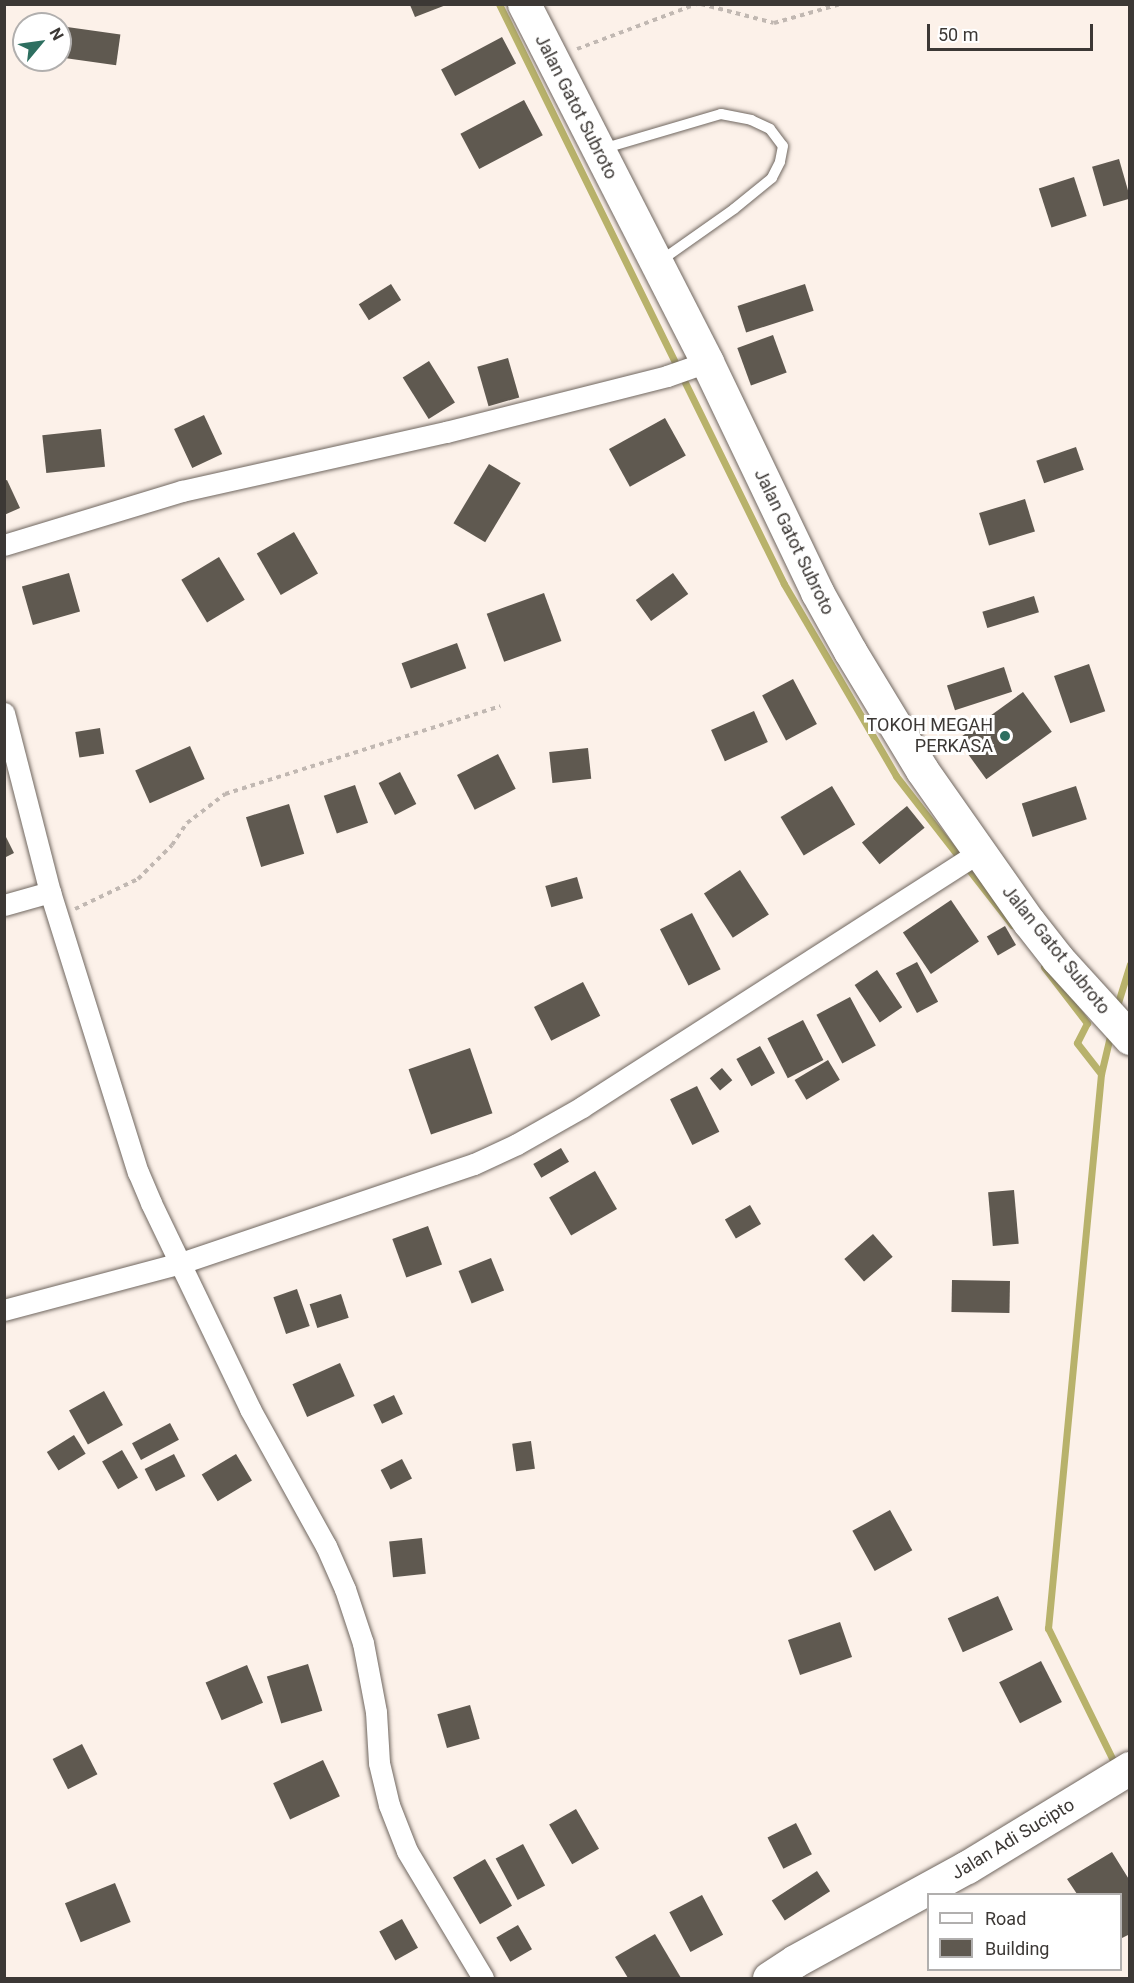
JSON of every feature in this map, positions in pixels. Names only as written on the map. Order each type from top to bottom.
[{"type":"highway","name":"Jalan Gatot Subroto","points":[[524,4],[656,264],[699,366],[832,620],[922,771],[969,860],[1029,922],[1094,1000],[1130,1038]]},
{"type":"highway","name":"Jalan Adi Sucipto","points":[[770,1978],[795,1961],[967,1867],[1127,1770]]},
{"type":"street","points":[[4,545],[182,491],[446,432],[699,366]]},
{"type":"street","points":[[4,713],[50,892],[138,1172],[250,1409],[326,1545],[345,1589],[363,1643],[376,1712],[379,1763],[389,1805],[412,1859],[483,1978]]},
{"type":"street","points":[[4,1310],[181,1263],[474,1164],[517,1144],[582,1107],[969,860]]},
{"type":"street","points":[[4,905],[50,892]]},
{"type":"lane","points":[[598,150],[722,114],[751,120],[770,129],[783,146],[780,162],[772,178],[734,209],[656,264]]},
{"type":"path","points":[[551,59],[699,4],[774,23],[841,4]]},
{"type":"path","points":[[57,915],[138,879],[172,845],[187,823],[225,794],[500,706]]},
{"type":"building","points":[[410,5],[446,5],[415,17]]},
{"type":"building","points":[[72,28],[120,34],[116,65],[72,59]]},
{"type":"building","points":[[502,37],[516,63],[455,96],[441,69]]},
{"type":"building","points":[[524,100],[543,135],[479,169],[460,134]]},
{"type":"building","points":[[1119,159],[1130,198],[1103,206],[1092,167]]},
{"type":"building","points":[[1074,177],[1087,216],[1051,227],[1039,188]]},
{"type":"building","points":[[391,284],[401,300],[369,320],[359,304]]},
{"type":"building","points":[[805,284],[814,311],[746,333],[737,306]]},
{"type":"building","points":[[773,335],[787,373],[751,386],[737,348]]},
{"type":"building","points":[[508,358],[519,397],[489,406],[477,367]]},
{"type":"building","points":[[429,361],[455,403],[429,419],[403,377]]},
{"type":"building","points":[[204,415],[222,454],[192,468],[174,429]]},
{"type":"building","points":[[665,418],[686,456],[630,487],[609,449]]},
{"type":"building","points":[[101,429],[105,467],[46,473],[42,435]]},
{"type":"building","points":[[1076,447],[1084,470],[1044,483],[1036,461]]},
{"type":"building","points":[[489,464],[521,483],[485,542],[453,523]]},
{"type":"building","points":[[7,480],[20,508],[4,515],[4,481]]},
{"type":"building","points":[[1025,499],[1035,532],[989,546],[979,513]]},
{"type":"building","points":[[294,532],[318,574],[281,595],[257,554]]},
{"type":"building","points":[[219,557],[245,600],[207,623],[181,580]]},
{"type":"building","points":[[69,573],[80,611],[33,625],[22,587]]},
{"type":"building","points":[[673,573],[688,594],[651,621],[636,600]]},
{"type":"building","points":[[544,593],[561,641],[504,662],[487,614]]},
{"type":"building","points":[[1034,596],[1039,612],[987,628],[982,612]]},
{"type":"building","points":[[457,643],[466,668],[411,689],[402,663]]},
{"type":"building","points":[[1089,664],[1105,711],[1070,723],[1054,676]]},
{"type":"building","points":[[1004,667],[1012,692],[955,710],[947,686]]},
{"type":"building","points":[[793,679],[817,724],[786,740],[762,695]]},
{"type":"building","name":"TOKOH MEGAH PERKASA","points":[[1023,692],[1052,732],[986,779],[957,740]]},
{"type":"building","points":[[754,711],[768,742],[725,761],[711,730]]},
{"type":"building","points":[[100,728],[104,754],[79,758],[75,732]]},
{"type":"building","points":[[190,746],[205,779],[150,803],[135,770]]},
{"type":"building","points":[[588,748],[591,779],[552,783],[549,752]]},
{"type":"building","points":[[498,754],[516,789],[475,810],[457,775]]},
{"type":"building","points":[[400,772],[416,804],[395,815],[379,783]]},
{"type":"building","points":[[355,785],[368,823],[337,834],[324,796]]},
{"type":"building","points":[[832,786],[855,825],[804,855],[781,817]]},
{"type":"building","points":[[1076,786],[1087,819],[1033,837],[1022,804]]},
{"type":"building","points":[[289,804],[304,854],[261,867],[246,817]]},
{"type":"building","points":[[907,806],[925,828],[880,864],[862,843]]},
{"type":"building","points":[[4,833],[14,853],[4,858]]},
{"type":"building","points":[[740,870],[769,914],[733,938],[704,893]]},
{"type":"building","points":[[577,877],[583,898],[551,907],[545,886]]},
{"type":"building","points":[[951,900],[979,941],[931,974],[903,932]]},
{"type":"building","points":[[692,913],[721,969],[689,985],[660,929]]},
{"type":"building","points":[[1005,926],[1016,945],[998,956],[987,937]]},
{"type":"building","points":[[917,962],[938,1002],[917,1013],[896,973]]},
{"type":"building","points":[[877,970],[902,1007],[880,1022],[855,985]]},
{"type":"building","points":[[583,982],[600,1016],[551,1041],[534,1007]]},
{"type":"building","points":[[850,997],[876,1046],[842,1063],[816,1015]]},
{"type":"building","points":[[803,1020],[823,1060],[788,1078],[767,1038]]},
{"type":"building","points":[[760,1046],[775,1073],[751,1086],[736,1059]]},
{"type":"building","points":[[470,1048],[492,1113],[431,1134],[409,1069]]},
{"type":"building","points":[[828,1060],[840,1080],[806,1100],[795,1080]]},
{"type":"building","points":[[722,1068],[732,1080],[720,1091],[710,1078]]},
{"type":"building","points":[[697,1086],[719,1132],[692,1145],[670,1099]]},
{"type":"building","points":[[561,1148],[569,1162],[541,1178],[533,1164]]},
{"type":"building","points":[[595,1171],[617,1209],[571,1236],[549,1198]]},
{"type":"building","points":[[1014,1190],[1019,1244],[993,1246],[988,1192]]},
{"type":"building","points":[[750,1205],[761,1224],[736,1239],[725,1220]]},
{"type":"building","points":[[428,1226],[442,1265],[406,1278],[392,1239]]},
{"type":"building","points":[[873,1234],[893,1257],[864,1282],[844,1259]]},
{"type":"building","points":[[491,1258],[504,1290],[472,1304],[459,1271]]},
{"type":"building","points":[[952,1280],[1010,1281],[1009,1313],[951,1312]]},
{"type":"building","points":[[297,1289],[310,1326],[286,1334],[273,1297]]},
{"type":"building","points":[[341,1294],[349,1318],[317,1328],[310,1304]]},
{"type":"building","points":[[340,1363],[355,1396],[307,1417],[292,1384]]},
{"type":"building","points":[[104,1391],[123,1425],[88,1445],[69,1410]]},
{"type":"building","points":[[394,1395],[403,1414],[382,1424],[373,1405]]},
{"type":"building","points":[[170,1423],[179,1440],[141,1460],[132,1443]]},
{"type":"building","points":[[74,1435],[86,1454],[59,1471],[47,1452]]},
{"type":"building","points":[[531,1441],[535,1469],[516,1471],[512,1444]]},
{"type":"building","points":[[122,1450],[138,1478],[118,1489],[102,1462]]},
{"type":"building","points":[[174,1454],[185,1476],[156,1491],[145,1469]]},
{"type":"building","points":[[236,1454],[252,1481],[218,1501],[202,1475]]},
{"type":"building","points":[[402,1459],[412,1479],[391,1489],[381,1470]]},
{"type":"building","points":[[890,1510],[912,1550],[875,1571],[852,1531]]},
{"type":"building","points":[[422,1538],[426,1574],[393,1577],[389,1541]]},
{"type":"building","points":[[998,1596],[1013,1630],[963,1652],[948,1618]]},
{"type":"building","points":[[840,1622],[852,1657],[800,1675],[788,1640]]},
{"type":"building","points":[[1041,1661],[1062,1702],[1020,1723],[999,1682]]},
{"type":"building","points":[[308,1664],[322,1711],[281,1723],[267,1677]]},
{"type":"building","points":[[247,1665],[263,1703],[222,1720],[206,1683]]},
{"type":"building","points":[[470,1705],[480,1739],[447,1748],[437,1714]]},
{"type":"building","points":[[82,1744],[97,1774],[68,1789],[53,1759]]},
{"type":"building","points":[[323,1760],[340,1796],[290,1819],[273,1783]]},
{"type":"building","points":[[576,1809],[599,1849],[572,1864],[549,1824]]},
{"type":"building","points":[[796,1823],[812,1854],[783,1869],[767,1838]]},
{"type":"building","points":[[523,1844],[545,1885],[518,1900],[496,1859]]},
{"type":"building","points":[[1112,1852],[1130,1881],[1130,1934],[1122,1938],[1122,1893],[1076,1893],[1067,1879]]},
{"type":"building","points":[[485,1859],[512,1906],[480,1924],[453,1878]]},
{"type":"building","points":[[817,1871],[830,1891],[785,1921],[772,1900]]},
{"type":"building","points":[[115,1883],[131,1922],[81,1942],[65,1903]]},
{"type":"building","points":[[702,1895],[723,1935],[690,1952],[669,1912]]},
{"type":"building","points":[[402,1919],[418,1948],[395,1960],[379,1932]]},
{"type":"building","points":[[518,1925],[532,1949],[510,1962],[496,1938]]},
{"type":"building","points":[[655,1934],[681,1978],[628,1978],[615,1957]]},
{"type":"waterway","points":[[499,4],[784,584],[896,776],[1012,925]]},
{"type":"waterway","points":[[1116,1009],[1130,964]]},
{"type":"waterway","points":[[1044,967],[1087,1023],[1077,1043],[1101,1074]]},
{"type":"waterway","points":[[1111,1032],[1101,1074],[1048,1628],[1116,1766]]},
{"type":"place","name":"TOKOH MEGAH PERKASA","points":[[1005,736]]}]
